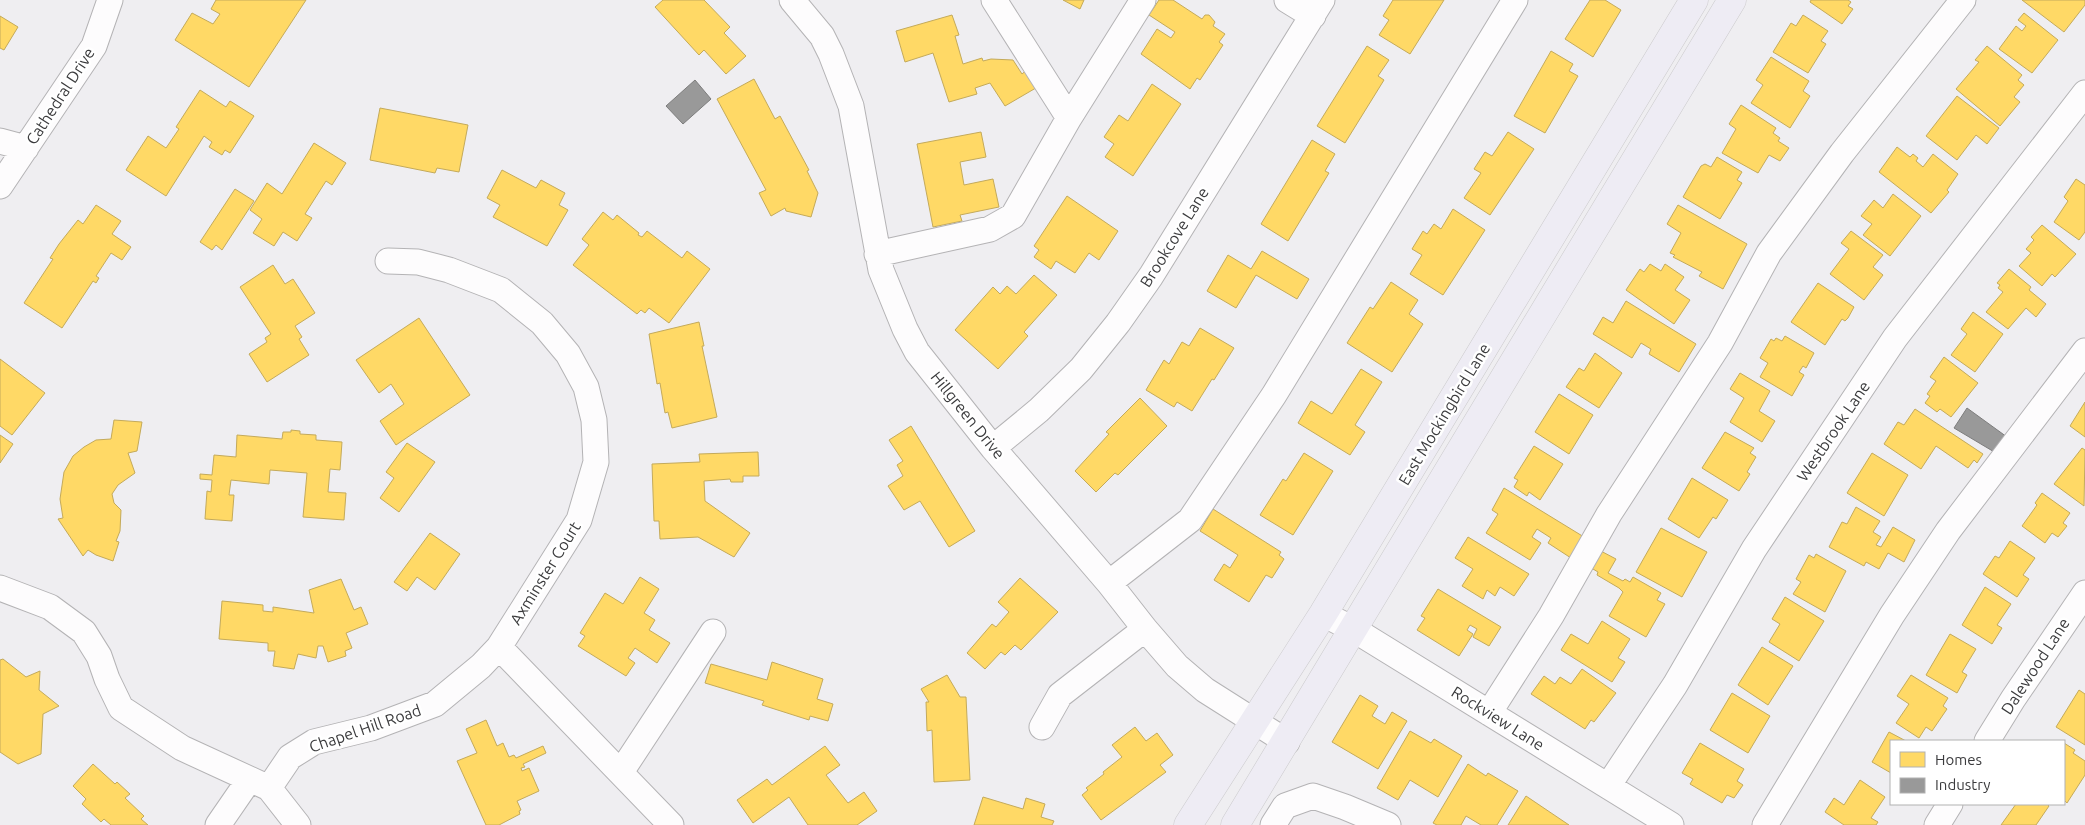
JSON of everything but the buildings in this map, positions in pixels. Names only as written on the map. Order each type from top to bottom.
[{"type":"main road","name":"East Mockingbird Lane","points":[[1188,825],[1323,614],[1694,0]]},
{"type":"main road","name":"East Mockingbird Lane","points":[[1235,825],[1287,742],[1353,629],[1732,0]]},
{"type":"main road","points":[[1627,110],[1655,128]]},
{"type":"street","name":"Cathedral Drive","points":[[0,186],[94,46],[110,0]]},
{"type":"street","name":"Hillgreen Drive","points":[[792,0],[822,36],[832,54],[851,106],[881,270],[905,329],[917,352],[993,448],[1109,582],[1145,630],[1177,666],[1205,690],[1287,742]]},
{"type":"street","points":[[994,0],[1069,118]]},
{"type":"street","points":[[877,254],[990,229],[1012,216],[1069,118],[1143,0]]},
{"type":"street","points":[[1287,0],[1318,8]]},
{"type":"street","points":[[1109,582],[1190,520],[1274,394],[1515,0]]},
{"type":"street","points":[[1490,713],[1551,616],[1609,514],[1720,343],[1769,253],[1842,153],[1963,0]]},
{"type":"street","name":"Brookcove Lane","points":[[993,448],[1081,370],[1118,323],[1151,276],[1318,8]]},
{"type":"street","name":"Westbrook Lane","points":[[1608,786],[1675,685],[1754,549],[1895,338],[2085,93]]},
{"type":"street","points":[[0,141],[26,148]]},
{"type":"street","name":"Axminster Court","points":[[388,262],[418,262],[450,270],[502,290],[542,323],[568,354],[586,387],[594,420],[596,462],[579,520],[499,647]]},
{"type":"street","points":[[1765,825],[1892,615],[1948,531],[2085,351]]},
{"type":"street","points":[[0,588],[50,607],[84,632],[99,656],[107,679],[121,708],[182,748],[259,784],[298,825]]},
{"type":"street","name":"Dalewood Lane","points":[[1989,740],[2028,676],[2085,593]]},
{"type":"street","name":"Rockview Lane","points":[[1323,614],[1353,629],[1671,825]]},
{"type":"street","points":[[1042,728],[1060,695],[1145,630]]},
{"type":"street","points":[[621,772],[712,632]]},
{"type":"street","points":[[499,647],[672,825]]},
{"type":"street","name":"Chapel Hill Road","points":[[218,825],[259,784],[290,757],[314,742],[371,728],[435,704],[481,666],[499,647]]},
{"type":"street","points":[[1273,825],[1285,806],[1313,796],[1388,825]]},
{"type":"street","points":[[1937,825],[1949,805]]}]
